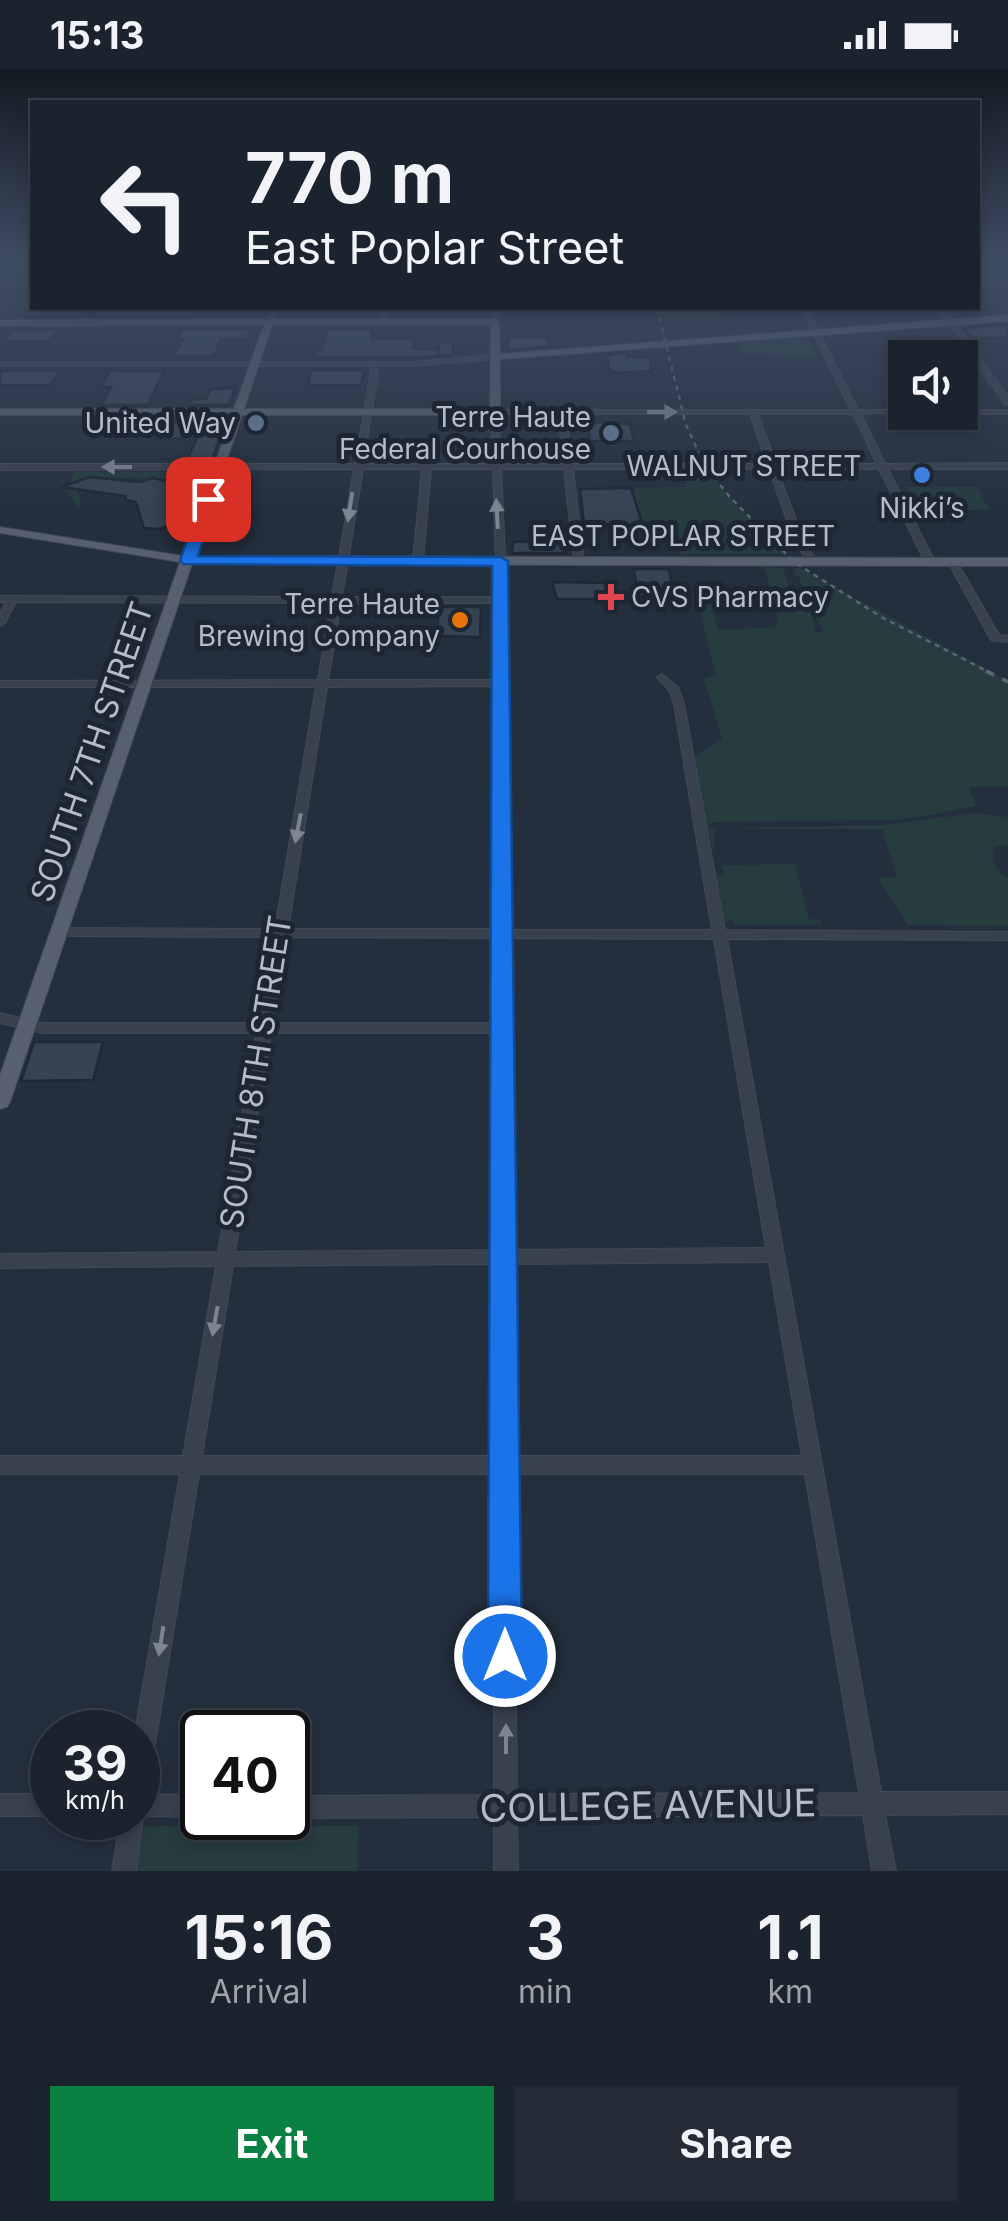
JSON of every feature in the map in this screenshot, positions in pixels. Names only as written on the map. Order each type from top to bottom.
[{"type":"main road","name":"SOUTH 7TH STREET","points":[[0,1102],[260,347]]},
{"type":"main road","points":[[0,412],[494,412],[495,347]]},
{"type":"main road","points":[[495,357],[628,347]]},
{"type":"main road","name":"EAST POPLAR STREET","points":[[0,530],[188,560],[1008,562]]},
{"type":"street","points":[[823,347],[930,562]]},
{"type":"street","points":[[969,347],[1008,402]]},
{"type":"street","points":[[0,364],[376,364],[495,357]]},
{"type":"street","name":"SOUTH 8TH STREET","points":[[150,1710],[376,364]]},
{"type":"street","points":[[506,1871],[500,935],[502,600],[494,412],[888,412]]},
{"type":"street","points":[[562,412],[579,561]]},
{"type":"street","points":[[753,412],[798,538],[812,562]]},
{"type":"street","points":[[978,412],[1008,412]]},
{"type":"street","points":[[418,561],[427,466]]},
{"type":"street","name":"WALNUT STREET","points":[[0,467],[1008,466]]},
{"type":"street","points":[[953,562],[995,638],[1008,639]]},
{"type":"street","points":[[0,623],[6,599],[502,600]]},
{"type":"street","points":[[662,676],[674,689],[679,704],[722,935],[810,1464],[884,1871]]},
{"type":"street","points":[[0,684],[501,683]]},
{"type":"street","points":[[58,932],[1008,936]]},
{"type":"street","points":[[0,1018],[42,1028],[503,1028]]},
{"type":"street","points":[[0,1261],[775,1256]]},
{"type":"street","points":[[0,1465],[810,1464]]},
{"type":"street","name":"COLLEGE AVENUE","points":[[310,1806],[1008,1803]]},
{"type":"street","points":[[0,1805],[30,1805]]},
{"type":"street","points":[[124,1871],[129,1840]]},
{"type":"green space","points":[[739,347],[813,347],[818,358],[741,353]]},
{"type":"green space","points":[[684,471],[706,471],[784,554],[679,554],[672,526],[643,526],[633,495],[636,488],[686,487]]},
{"type":"green space","points":[[74,472],[182,474],[173,482],[125,478],[74,482],[82,504],[77,507],[67,492]]},
{"type":"green space","points":[[905,487],[976,487],[990,510],[917,510]]},
{"type":"green space","points":[[757,567],[783,568],[791,590],[803,593],[805,598],[800,600],[812,615],[816,632],[823,632],[794,569],[800,568],[1008,681],[1008,787],[968,787],[976,806],[903,820],[715,822],[705,826],[693,759],[722,739],[704,679],[715,674],[695,588],[709,594],[718,630],[777,627],[776,604],[785,602],[780,588],[770,587],[765,570]]},
{"type":"green space","points":[[976,813],[1008,817],[1008,845],[995,847],[993,856],[997,868],[1008,878],[1008,926],[908,925],[878,878],[897,877],[882,829],[715,829],[714,852],[708,829],[882,825]]},
{"type":"green space","points":[[795,864],[809,919],[821,920],[821,925],[736,925],[729,918],[725,922],[716,875],[724,873],[722,865]]},
{"type":"green space","points":[[160,1826],[180,1826],[180,1840],[310,1840],[310,1826],[359,1826],[357,1871],[133,1871],[136,1840],[160,1840]]},
{"type":"building","points":[[179,347],[218,347],[214,356],[174,356]]},
{"type":"building","points":[[413,347],[438,349],[438,355],[439,347],[453,347],[453,355],[314,358],[316,350]]},
{"type":"building","points":[[626,353],[627,357],[649,357],[652,371],[609,370],[607,355]]},
{"type":"building","points":[[60,370],[51,385],[0,385],[0,371]]},
{"type":"building","points":[[110,370],[164,371],[148,405],[101,405],[111,387],[101,387]]},
{"type":"building","points":[[311,370],[364,370],[361,385],[308,385]]},
{"type":"building","points":[[235,388],[229,405],[189,405],[191,399],[206,399],[211,389]]},
{"type":"building","points":[[183,419],[226,420],[212,460],[187,460],[197,438],[156,439],[163,423],[181,423]]},
{"type":"building","name":"Terre Haute Federal Courhouse","points":[[630,424],[634,441],[590,441],[588,425]]},
{"type":"building","points":[[89,477],[140,482],[152,478],[198,487],[170,498],[174,524],[160,529],[144,528],[136,502],[126,500],[125,496],[62,487]]},
{"type":"building","points":[[631,488],[643,526],[584,523],[580,489]]},
{"type":"building","points":[[562,538],[566,540],[566,553],[512,553],[513,542]]},
{"type":"building","points":[[634,569],[669,569],[674,598],[638,596]]},
{"type":"building","name":"CVS Pharmacy","points":[[552,582],[614,583],[616,599],[557,599]]},
{"type":"building","name":"Terre Haute Brewing Company","points":[[439,607],[481,607],[480,637],[437,636]]},
{"type":"building","points":[[34,1042],[103,1042],[93,1080],[21,1081]]},
{"type":"railway","points":[[667,347],[686,425],[705,466],[794,562],[883,618],[991,673]]},
{"type":"railway","points":[[986,671],[1008,682]]},
{"type":"place","name":"United Way","points":[[256,423]]},
{"type":"place","name":"Terre Haute Federal Courhouse","points":[[611,433]]},
{"type":"place","name":"Nikki’s","points":[[922,475]]},
{"type":"place","name":"CVS Pharmacy","points":[[611,597]]},
{"type":"place","name":"Terre Haute Brewing Company","points":[[460,620]]},
{"type":"route","points":[[208,499],[188,560],[500,561],[505,1656]]}]
